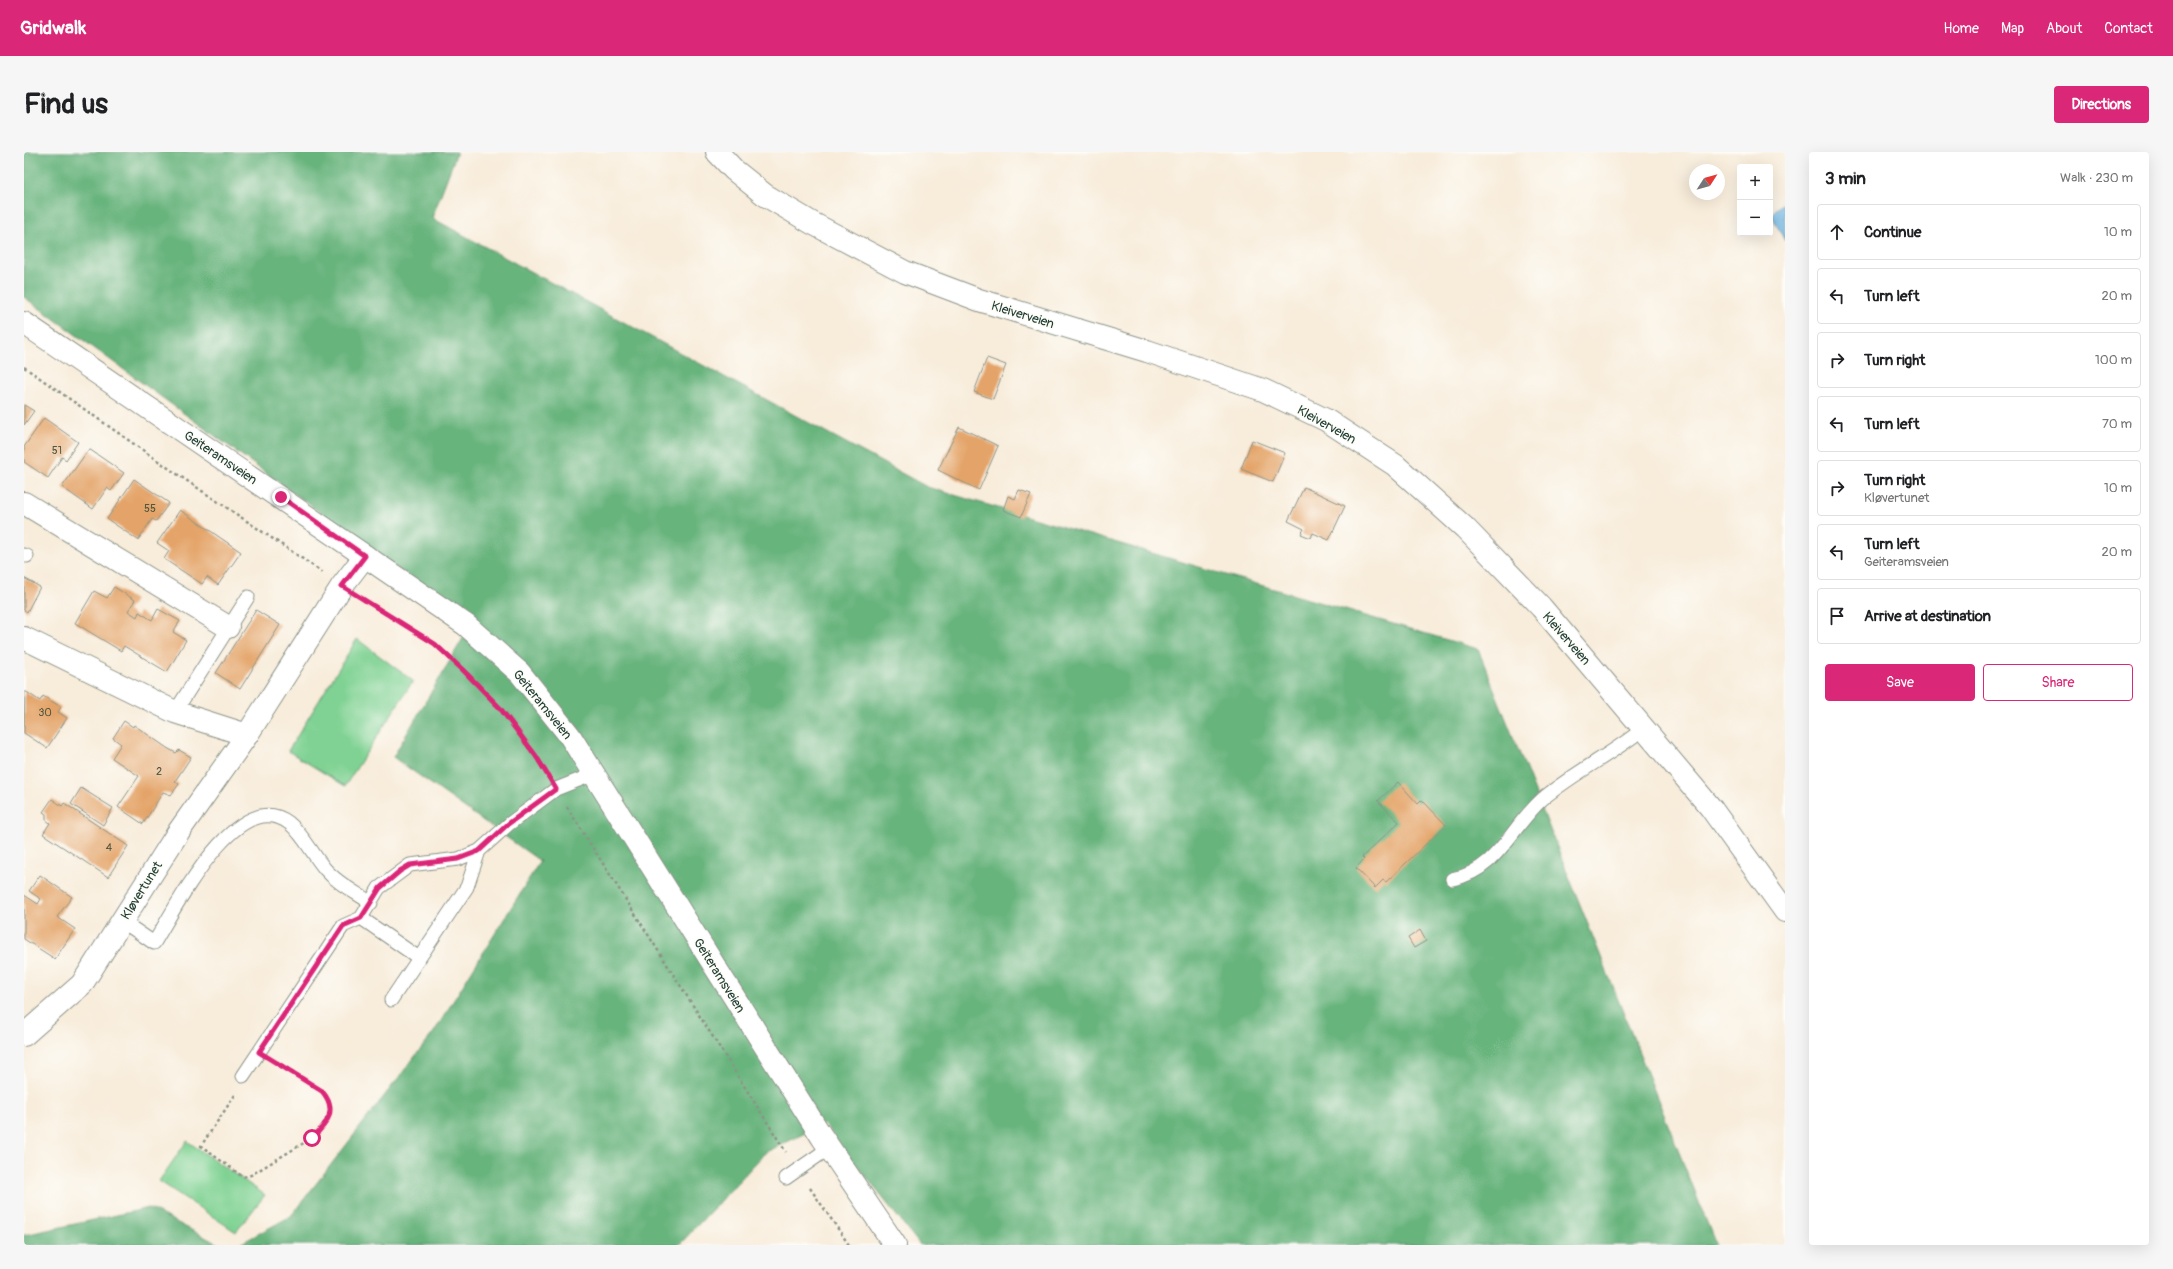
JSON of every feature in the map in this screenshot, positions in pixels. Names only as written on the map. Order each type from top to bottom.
[{"type":"street","name":"Kleiverveien","points":[[717,152],[734,170],[765,195],[812,223],[905,272],[979,300],[1263,390],[1326,420],[1395,465],[1465,528],[1541,607],[1712,808],[1785,911]]},
{"type":"street","name":"Geiteramsveien","points":[[24,324],[466,625],[520,673],[570,736],[829,1148],[895,1245]]},
{"type":"street","points":[[24,503],[228,627]]},
{"type":"street","name":"Kløvertunet","points":[[24,1035],[82,984],[179,831],[247,735],[342,586],[365,556]]},
{"type":"street","points":[[24,638],[176,712],[247,735]]},
{"type":"lane","points":[[176,712],[248,597]]},
{"type":"lane","points":[[1452,879],[1477,871],[1503,846],[1546,796],[1644,728]]},
{"type":"lane","points":[[243,1076],[343,926],[361,918],[380,888],[410,865],[458,859],[479,851],[508,824],[556,789],[594,774]]},
{"type":"lane","points":[[122,921],[154,943],[202,866],[230,832],[246,821],[260,816],[276,817],[289,823],[301,836],[324,868],[335,879],[370,903]]},
{"type":"lane","points":[[391,1000],[467,887],[479,851]]},
{"type":"lane","points":[[361,918],[419,958]]},
{"type":"lane","points":[[786,1178],[829,1148]]},
{"type":"path","points":[[24,367],[174,472],[342,586],[435,644],[500,708],[536,756],[798,1169],[849,1245]]},
{"type":"path","points":[[243,1076],[241,1086],[201,1146],[243,1177],[251,1175],[312,1138],[330,1113],[331,1106],[322,1091],[259,1052]]},
{"type":"green space","points":[[24,152],[457,152],[432,218],[927,487],[1478,649],[1716,1245],[920,1245],[824,1124],[766,1152],[679,1245],[238,1245],[291,1216],[434,1032],[540,861],[393,757],[472,623],[24,297]]},
{"type":"green space","points":[[357,639],[413,681],[345,786],[288,751]]},
{"type":"green space","points":[[187,1141],[265,1195],[236,1232],[159,1181]]},
{"type":"green space","points":[[149,1208],[220,1245],[24,1245],[24,1235]]},
{"type":"water","points":[[1785,201],[1785,241],[1773,218],[1773,212]]},
{"type":"building","points":[[987,358],[1006,365],[993,399],[974,392]]},
{"type":"building","points":[[24,405],[34,411],[24,425]]},
{"type":"building","points":[[44,418],[78,442],[66,460],[62,457],[48,478],[24,462],[24,447]]},
{"type":"building","points":[[959,427],[998,446],[979,490],[938,470]]},
{"type":"building","points":[[1252,440],[1285,453],[1273,482],[1241,469]]},
{"type":"building","points":[[89,449],[124,473],[111,491],[107,488],[93,509],[62,487]]},
{"type":"building","points":[[134,479],[169,503],[156,521],[152,519],[138,540],[107,519]]},
{"type":"building","points":[[1304,487],[1345,506],[1329,540],[1313,533],[1311,538],[1301,534],[1304,529],[1288,521]]},
{"type":"building","points":[[1019,490],[1031,494],[1021,517],[1003,510],[1008,496],[1015,499]]},
{"type":"building","points":[[180,510],[241,552],[218,585],[207,577],[202,584],[164,559],[169,551],[157,543]]},
{"type":"building","points":[[24,578],[40,587],[27,612],[24,610]]},
{"type":"building","points":[[114,587],[135,600],[128,611],[137,617],[139,612],[152,620],[158,609],[180,621],[173,632],[186,640],[167,672],[124,646],[121,651],[75,623],[94,591],[107,598]]},
{"type":"building","points":[[256,610],[280,625],[240,689],[216,673]]},
{"type":"building","points":[[25,691],[40,701],[43,696],[61,707],[58,712],[67,718],[47,748],[24,733]]},
{"type":"building","points":[[124,721],[133,727],[134,725],[176,753],[179,750],[191,757],[175,781],[179,784],[171,795],[163,792],[143,824],[118,807],[139,776],[112,758],[121,744],[113,738]]},
{"type":"building","points":[[1398,782],[1418,804],[1422,800],[1446,825],[1386,882],[1383,880],[1375,888],[1356,868],[1364,859],[1362,857],[1399,822],[1378,801]]},
{"type":"building","points":[[81,788],[113,808],[103,825],[71,804]]},
{"type":"building","points":[[52,799],[62,806],[64,803],[128,846],[108,877],[43,834],[50,823],[46,820],[46,814],[43,812]]},
{"type":"building","points":[[40,875],[72,897],[57,917],[75,929],[55,959],[24,939],[24,895],[38,904],[41,899],[29,891]]},
{"type":"building","points":[[1420,930],[1426,941],[1414,948],[1408,938]]},
{"type":"route","points":[[281,497],[365,556],[342,586],[435,644],[464,671],[500,708],[536,756],[556,789],[508,824],[479,851],[458,859],[410,865],[400,871],[380,888],[361,918],[343,926],[259,1052],[322,1091],[328,1098],[331,1106],[330,1113],[312,1138]]}]
